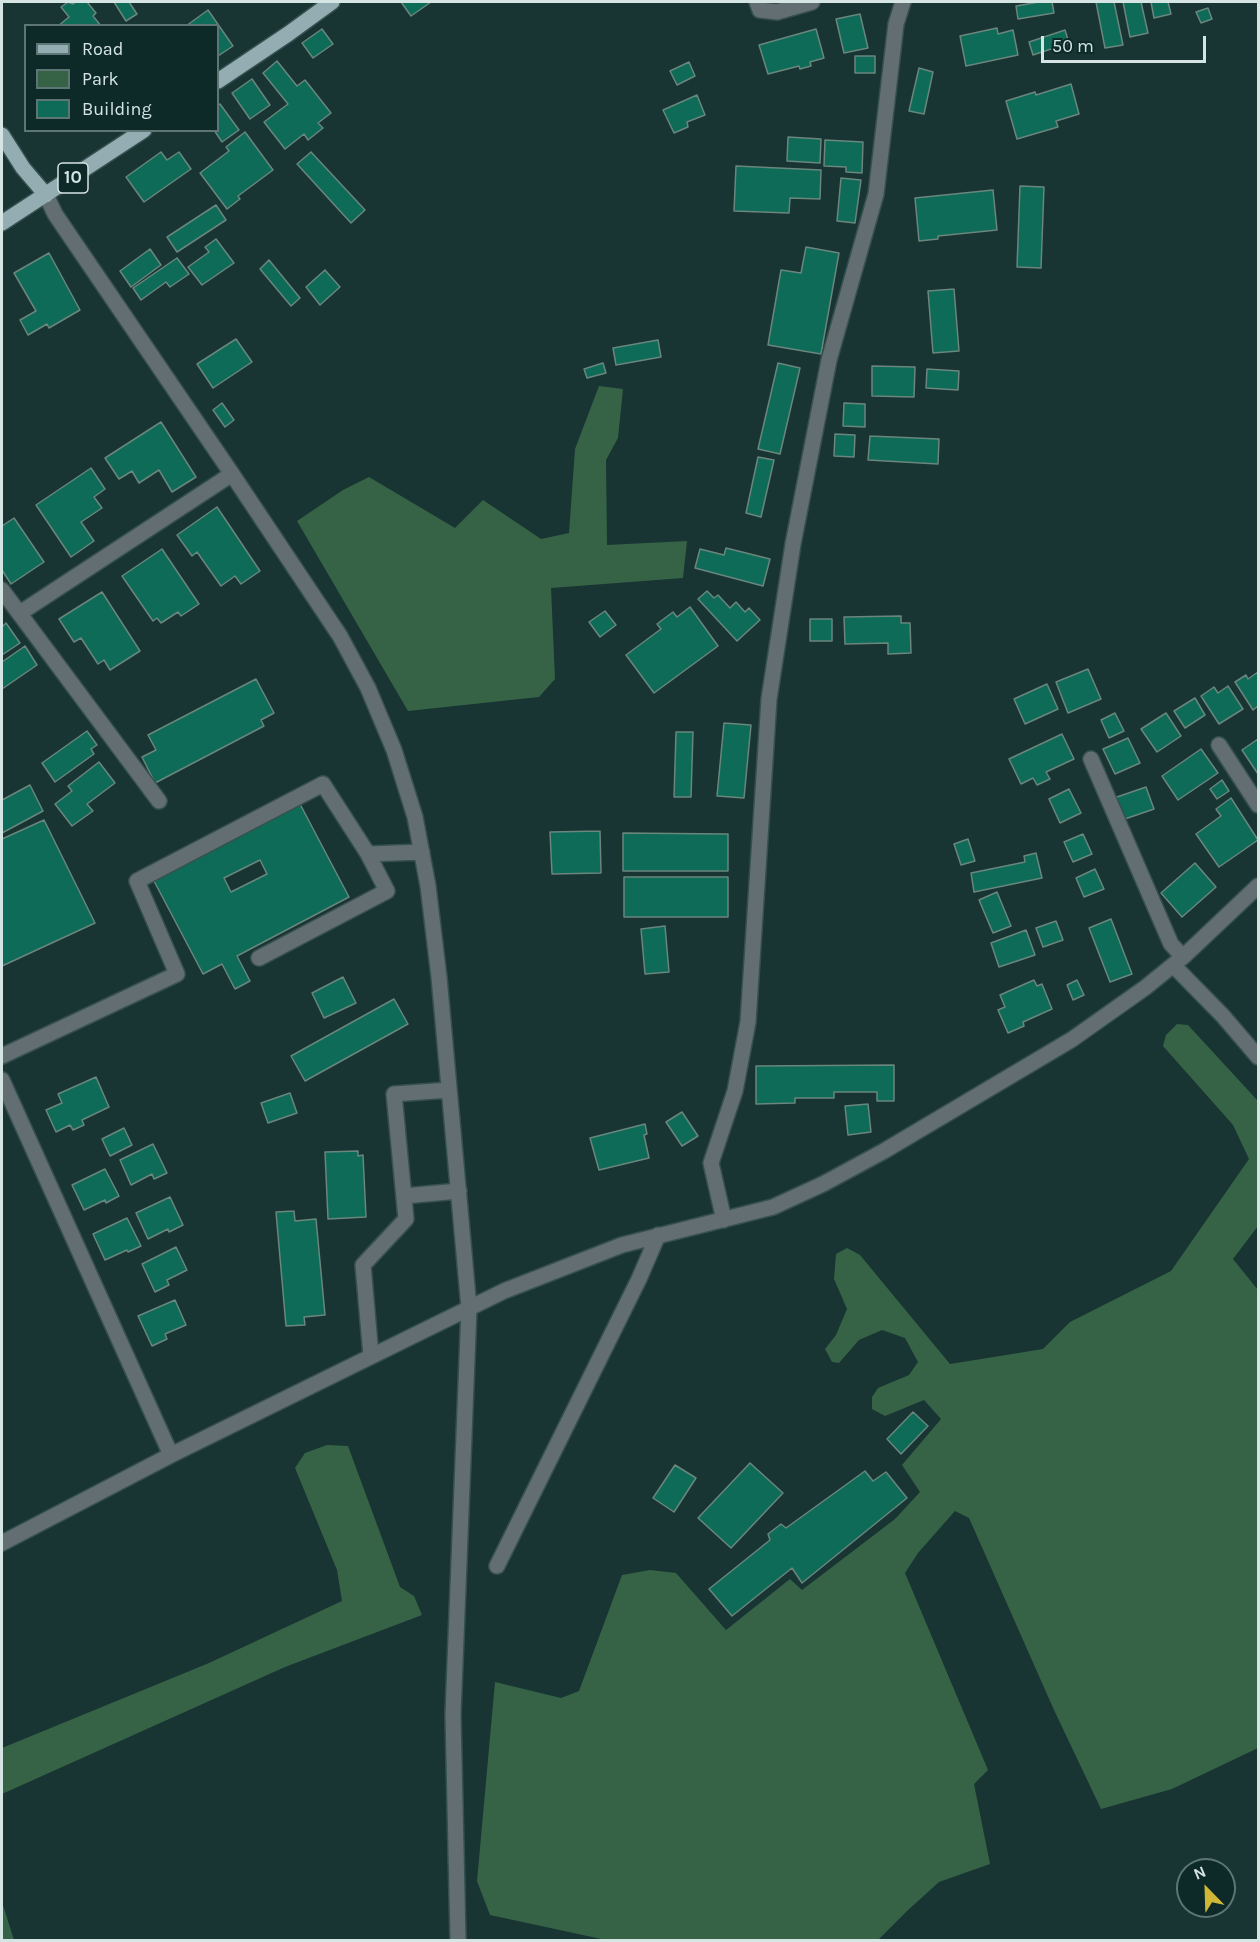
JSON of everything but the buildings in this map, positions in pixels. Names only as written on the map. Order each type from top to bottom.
[{"type":"main road","points":[[219,80],[332,2]]},
{"type":"main road","name":"10","points":[[2,223],[141,132]]},
{"type":"main road","points":[[2,135],[23,168],[46,195]]},
{"type":"street","points":[[757,2],[760,10],[777,12],[812,2]]},
{"type":"street","points":[[724,1220],[711,1163],[735,1091],[748,1022],[769,699],[792,544],[829,360],[876,194],[896,24],[903,2]]},
{"type":"street","points":[[46,195],[55,214],[340,636],[368,688],[394,750],[415,817],[439,977],[469,1308],[453,1714],[458,1941]]},
{"type":"street","points":[[20,613],[232,474]]},
{"type":"street","points":[[2,590],[159,801]]},
{"type":"street","points":[[1219,745],[1258,806]]},
{"type":"street","points":[[1091,759],[1178,961],[1258,1057]]},
{"type":"street","points":[[2,1056],[177,974],[137,881],[322,784],[368,854],[387,891],[259,958]]},
{"type":"street","points":[[368,854],[422,852]]},
{"type":"street","points":[[2,1543],[171,1455],[504,1291],[582,1259],[658,1235],[773,1207],[824,1184],[1071,1040],[1146,987],[1178,961],[1258,886]]},
{"type":"street","points":[[2,1080],[171,1455]]},
{"type":"street","points":[[371,1356],[363,1264],[406,1220],[394,1094],[449,1090]]},
{"type":"street","points":[[404,1196],[459,1191]]},
{"type":"street","points":[[497,1566],[634,1289],[658,1235]]},
{"type":"green space","points":[[599,386],[623,389],[618,438],[606,460],[607,545],[687,541],[683,578],[551,588],[555,679],[539,697],[408,711],[297,521],[343,490],[369,477],[455,528],[483,500],[541,539],[569,533],[575,449]]},
{"type":"green space","points":[[1177,1024],[1188,1025],[1258,1101],[1258,1226],[1233,1259],[1258,1290],[1258,1748],[1172,1789],[1101,1809],[1054,1710],[969,1518],[955,1511],[918,1553],[905,1573],[988,1770],[974,1784],[990,1864],[939,1882],[878,1940],[606,1940],[490,1915],[477,1881],[495,1682],[561,1698],[579,1691],[622,1575],[650,1570],[676,1573],[726,1630],[790,1579],[802,1590],[895,1519],[920,1492],[902,1465],[941,1419],[924,1400],[885,1416],[872,1409],[872,1397],[878,1388],[909,1375],[918,1362],[905,1338],[882,1330],[859,1340],[839,1363],[832,1362],[825,1349],[836,1335],[847,1309],[834,1279],[836,1254],[847,1248],[860,1255],[950,1364],[1043,1349],[1070,1322],[1171,1271],[1249,1159],[1233,1125],[1163,1046],[1166,1035]]},
{"type":"green space","points":[[327,1445],[348,1446],[400,1587],[414,1596],[422,1615],[285,1667],[2,1794],[2,1748],[209,1663],[342,1601],[337,1570],[295,1468],[305,1453]]},
{"type":"green space","points":[[2,1902],[14,1940],[2,1940]]}]
